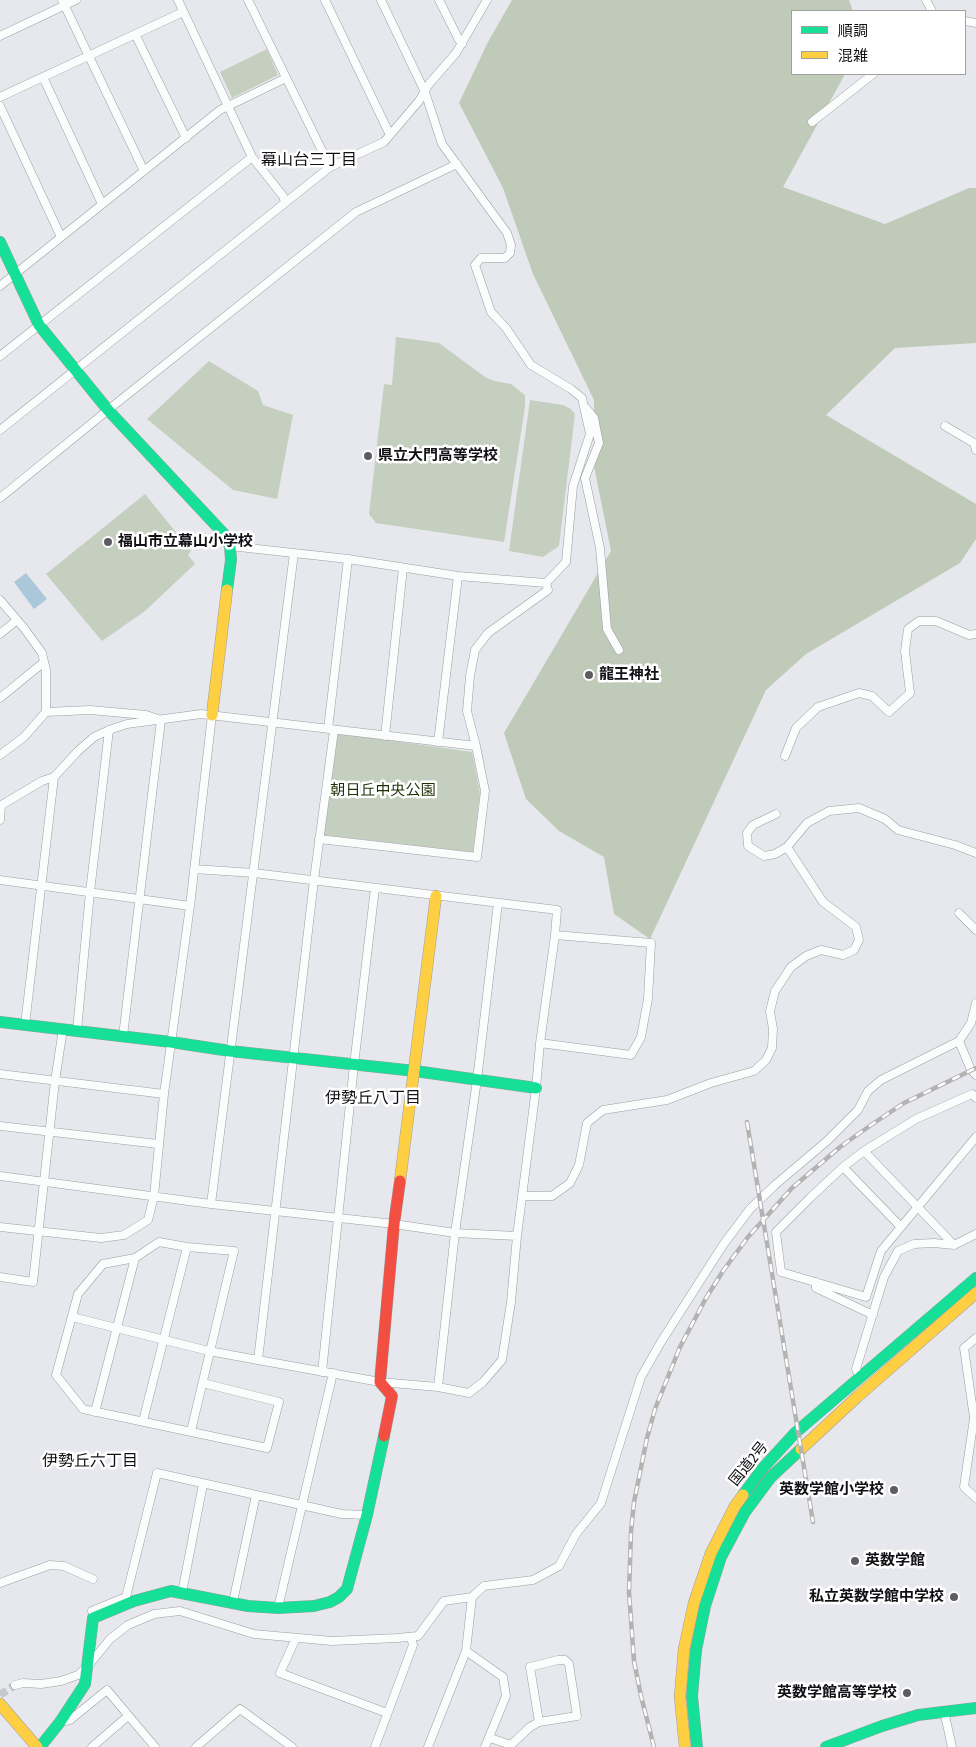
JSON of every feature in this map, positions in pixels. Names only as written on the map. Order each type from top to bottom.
[{"type":"main road","points":[[0,242],[39,325],[108,410],[224,534],[230,546],[231,560],[212,715]]},
{"type":"main road","points":[[0,1704],[38,1747],[60,1722],[85,1684],[93,1618],[134,1601],[171,1590],[248,1606],[278,1608],[314,1606],[330,1602],[339,1597],[347,1588],[367,1515],[392,1396],[380,1382],[394,1224],[436,896]]},
{"type":"main road","points":[[0,1022],[76,1030],[230,1051],[415,1071],[536,1088]]},
{"type":"main road","name":"国道2号","points":[[685,1747],[680,1696],[684,1649],[694,1603],[711,1553],[735,1506],[762,1469],[795,1433],[976,1278]]},
{"type":"main road","name":"国道2号","points":[[697,1747],[692,1696],[696,1650],[705,1606],[721,1557],[745,1512],[771,1476],[857,1397],[976,1293]]},
{"type":"main road","points":[[826,1747],[918,1715],[976,1708]]},
{"type":"street","points":[[0,36],[63,3],[76,0]]},
{"type":"street","points":[[178,0],[252,157],[283,196],[285,202]]},
{"type":"street","points":[[248,0],[330,167]]},
{"type":"street","points":[[325,0],[390,135]]},
{"type":"street","points":[[381,0],[424,92],[442,144],[508,233],[511,245],[510,253],[506,258],[481,258],[476,265],[491,312],[506,328],[531,365],[572,389],[582,398],[590,434],[572,486],[566,562],[546,583]]},
{"type":"street","points":[[440,0],[462,44]]},
{"type":"street","points":[[0,430],[330,167],[384,142],[419,101],[462,44],[487,0]]},
{"type":"street","points":[[63,3],[144,171]]},
{"type":"street","points":[[0,98],[183,12]]},
{"type":"street","points":[[135,34],[186,138]]},
{"type":"street","points":[[812,122],[872,75]]},
{"type":"street","points":[[43,77],[102,204]]},
{"type":"street","points":[[0,286],[227,106],[286,78]]},
{"type":"street","points":[[0,106],[61,237]]},
{"type":"street","points":[[0,356],[252,157]]},
{"type":"street","points":[[0,498],[356,212],[457,164]]},
{"type":"street","points":[[583,405],[594,418],[599,443],[585,478],[600,548],[607,630],[619,650]]},
{"type":"street","points":[[945,426],[974,443],[976,450]]},
{"type":"street","points":[[230,546],[348,559],[458,576],[546,583]]},
{"type":"street","points":[[211,1204],[294,553]]},
{"type":"street","points":[[258,1360],[319,839],[348,559]]},
{"type":"street","points":[[386,736],[404,568]]},
{"type":"street","points":[[438,742],[458,576]]},
{"type":"street","points":[[319,839],[477,857],[485,791],[467,711],[470,676],[475,650],[488,633],[548,590],[546,583]]},
{"type":"street","points":[[0,600],[18,620],[42,653],[46,670],[46,712],[24,736],[0,756]]},
{"type":"street","points":[[0,634],[18,620]]},
{"type":"street","points":[[785,756],[796,728],[818,707],[859,693],[872,696],[889,712],[910,693],[906,651],[908,629],[919,621],[936,621],[970,635],[976,634]]},
{"type":"street","points":[[0,698],[44,662]]},
{"type":"street","points":[[46,712],[90,710],[146,715],[161,720]]},
{"type":"street","points":[[0,820],[1,806],[42,781],[54,777],[94,737],[127,724],[201,714],[476,746]]},
{"type":"street","points":[[0,1227],[101,1238],[124,1235],[148,1220],[154,1196],[164,1094],[190,906],[212,715]]},
{"type":"street","points":[[123,1036],[161,720]]},
{"type":"street","points":[[76,1030],[109,730]]},
{"type":"street","points":[[24,1025],[54,777]]},
{"type":"street","points":[[776,814],[753,825],[748,833],[748,846],[764,856],[775,854],[787,847],[807,824],[829,811],[859,808],[885,819],[898,830],[955,845],[976,853]]},
{"type":"street","points":[[522,1196],[552,1196],[570,1183],[579,1165],[587,1123],[604,1110],[667,1100],[711,1083],[754,1071],[766,1060],[772,1048],[773,1029],[770,1011],[774,991],[791,967],[806,956],[821,950],[843,955],[854,950],[859,940],[856,926],[823,902],[787,847]]},
{"type":"street","points":[[72,1317],[164,1340],[258,1360],[380,1382],[438,1387],[469,1393],[483,1382],[502,1360],[511,1302],[540,1043],[556,935],[557,910],[254,873],[194,868]]},
{"type":"street","points":[[0,880],[190,906]]},
{"type":"street","points":[[322,1372],[354,1065],[375,888]]},
{"type":"street","points":[[438,1387],[455,1233],[478,1080],[498,903]]},
{"type":"street","points":[[959,913],[976,930]]},
{"type":"street","points":[[540,1043],[631,1055],[641,1037],[648,999],[651,943],[556,935]]},
{"type":"street","points":[[15,1685],[61,1681],[78,1675],[110,1639],[128,1625],[154,1614],[180,1611],[254,1634],[296,1638],[332,1641],[411,1637],[418,1636],[444,1600],[472,1597],[484,1586],[533,1580],[559,1566],[576,1534],[601,1503],[641,1377],[718,1253],[750,1208],[775,1184],[827,1142],[858,1110],[868,1091],[881,1080],[959,1041],[971,1023],[976,1003]]},
{"type":"street","points":[[0,1277],[33,1282],[55,1081],[63,1029]]},
{"type":"street","points":[[959,1041],[971,1070],[976,1075]]},
{"type":"street","points":[[0,1074],[164,1094]]},
{"type":"street","points":[[976,1098],[972,1094],[916,1119],[864,1151],[843,1167],[776,1232],[781,1272],[866,1297],[881,1250],[976,1137]]},
{"type":"street","points":[[0,1126],[158,1144]]},
{"type":"street","points":[[864,1151],[954,1245]]},
{"type":"street","points":[[843,1167],[901,1227]]},
{"type":"street","points":[[0,1176],[274,1212],[394,1224],[455,1233],[517,1236]]},
{"type":"street","points":[[861,1378],[856,1369],[884,1277],[898,1252],[914,1244],[954,1245],[976,1234]]},
{"type":"street","points":[[191,1431],[234,1251],[188,1247],[159,1242],[135,1258],[104,1264],[78,1294],[56,1375],[83,1409],[267,1448],[279,1402],[203,1383]]},
{"type":"street","points":[[142,1421],[188,1247]]},
{"type":"street","points":[[95,1412],[135,1258]]},
{"type":"street","points":[[816,1282],[816,1288],[873,1315]]},
{"type":"street","points":[[976,1338],[964,1348],[974,1418],[964,1487],[976,1498]]},
{"type":"street","points":[[278,1608],[333,1374]]},
{"type":"street","points":[[92,1611],[126,1597],[157,1473],[342,1514],[367,1515]]},
{"type":"street","points":[[182,1593],[203,1484]]},
{"type":"street","points":[[233,1602],[256,1495]]},
{"type":"street","points":[[0,1582],[50,1565],[70,1568],[93,1579]]},
{"type":"street","points":[[428,1747],[466,1651],[472,1597]]},
{"type":"street","points":[[375,1747],[413,1645],[411,1637]]},
{"type":"street","points":[[296,1638],[280,1673],[387,1714]]},
{"type":"street","points":[[466,1651],[503,1677],[506,1696],[485,1747]]},
{"type":"street","points":[[490,1738],[511,1745],[530,1727],[539,1722],[577,1716],[569,1664],[565,1660],[530,1667],[539,1722]]},
{"type":"street","points":[[60,1722],[70,1720],[107,1690],[155,1747]]},
{"type":"street","points":[[196,1747],[240,1709],[292,1747]]},
{"type":"street","points":[[944,1711],[952,1747]]},
{"type":"street","points":[[92,1747],[128,1716]]},
{"type":"street","points":[[204,1740],[210,1747]]},
{"type":"green space","points":[[512,0],[849,0],[853,10],[791,10],[791,75],[844,75],[783,187],[885,224],[969,188],[976,188],[976,343],[895,348],[826,415],[976,504],[976,539],[960,563],[806,654],[766,690],[650,939],[614,914],[604,857],[559,831],[526,799],[504,733],[611,551],[594,466],[594,400],[533,274],[503,188],[459,103],[488,42]]},
{"type":"green space","points":[[267,49],[278,75],[232,98],[220,72]]},
{"type":"green space","points":[[396,337],[439,343],[485,377],[494,381],[511,384],[525,395],[525,407],[504,542],[376,523],[369,514],[384,384],[392,385]]},
{"type":"green space","points":[[209,361],[258,391],[263,405],[293,415],[277,499],[233,490],[147,419]]},
{"type":"green space","points":[[530,400],[563,405],[571,409],[575,414],[559,546],[543,557],[509,551]]},
{"type":"green space","points":[[145,494],[191,551],[188,555],[195,564],[145,611],[102,641],[46,574]]},
{"type":"green space","name":"朝日丘中央公園","points":[[338,733],[472,752],[480,793],[473,852],[324,835]]},
{"type":"water","points":[[26,573],[47,599],[34,609],[14,582]]},
{"type":"tunnel","points":[[0,1695],[15,1685]]},
{"type":"railway","points":[[654,1747],[634,1661],[629,1592],[631,1532],[634,1502],[647,1438],[655,1409],[680,1347],[706,1298],[723,1271],[748,1237],[792,1188],[840,1147],[904,1103],[976,1068]]},
{"type":"railway","points":[[747,1122],[813,1522]]},
{"type":"traffic: fast","points":[[0,242],[39,325],[108,410],[224,534],[230,546],[231,560],[227,590]]},
{"type":"traffic: fast","points":[[0,1022],[171,1042],[230,1051],[415,1071],[536,1088]]},
{"type":"traffic: fast","points":[[743,1495],[762,1469],[795,1433],[976,1278]]},
{"type":"traffic: fast","points":[[40,1747],[60,1722],[85,1684],[93,1618],[134,1601],[171,1591],[248,1606],[278,1608],[314,1606],[330,1602],[339,1597],[347,1589],[367,1515],[384,1436]]},
{"type":"traffic: fast","points":[[697,1747],[692,1696],[696,1650],[705,1606],[721,1557],[745,1512],[771,1477],[801,1449]]},
{"type":"traffic: fast","points":[[826,1747],[918,1715],[976,1708]]},
{"type":"traffic: slow","points":[[212,715],[227,590]]},
{"type":"traffic: slow","points":[[400,1181],[436,896]]},
{"type":"traffic: slow","points":[[801,1449],[857,1397],[976,1293]]},
{"type":"traffic: slow","points":[[685,1747],[680,1697],[684,1649],[694,1603],[711,1553],[735,1506],[743,1495]]},
{"type":"traffic: slow","points":[[0,1704],[37,1747]]},
{"type":"traffic: jam","points":[[384,1436],[392,1396],[380,1382],[394,1224],[400,1181]]},
{"type":"place","name":"県立大門高等学校","points":[[368,456]]},
{"type":"place","name":"福山市立幕山小学校","points":[[108,542]]},
{"type":"place","name":"龍王神社","points":[[589,675]]},
{"type":"place","name":"英数学館小学校","points":[[894,1490]]},
{"type":"place","name":"英数学館","points":[[855,1561]]},
{"type":"place","name":"私立英数学館中学校","points":[[954,1597]]},
{"type":"place","name":"英数学館高等学校","points":[[907,1693]]},
{"type":"district","name":"幕山台三丁目","points":[[309,161]]},
{"type":"district","name":"伊勢丘八丁目","points":[[373,1099]]},
{"type":"district","name":"伊勢丘六丁目","points":[[90,1462]]}]
